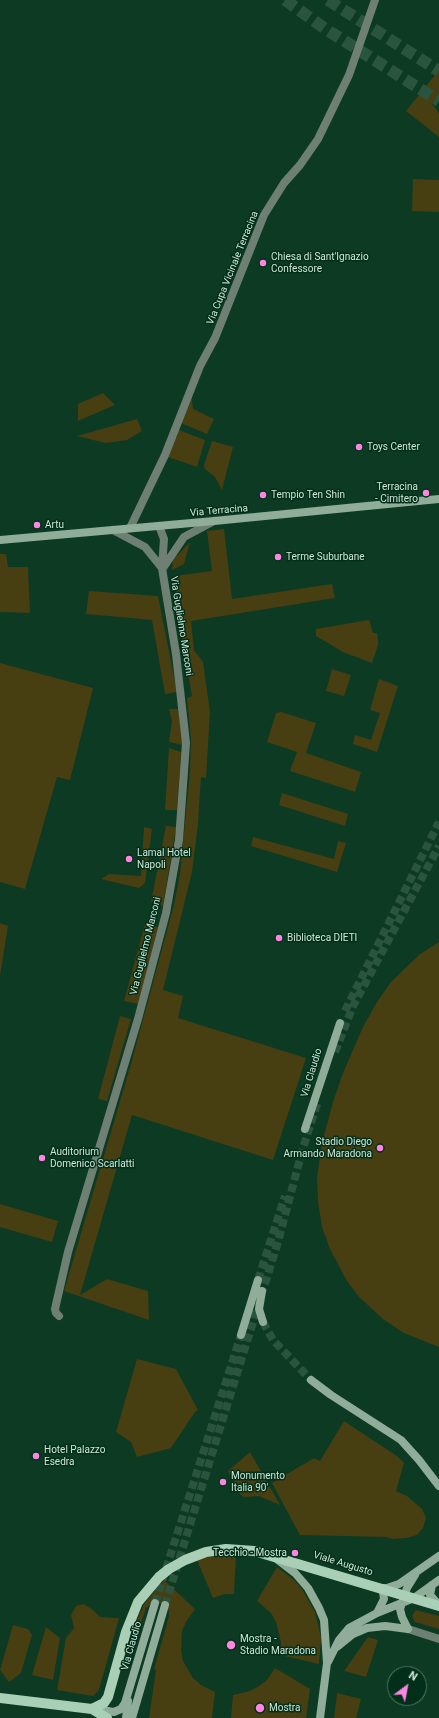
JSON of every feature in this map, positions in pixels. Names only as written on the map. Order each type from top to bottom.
[{"type":"main road","name":"Via Terracina","points":[[0,540],[439,499]]},
{"type":"main road","name":"Via Claudio","points":[[305,1128],[340,1024]]},
{"type":"main road","points":[[241,1335],[258,1280]]},
{"type":"main road","points":[[262,1291],[259,1309],[262,1322]]},
{"type":"main road","points":[[311,1380],[331,1395],[401,1440],[439,1486]]},
{"type":"main road","name":"Viale Augusto","points":[[92,1709],[104,1703],[111,1689],[130,1618],[138,1602],[158,1577],[185,1560],[206,1552],[234,1549],[264,1553],[380,1588],[407,1599],[439,1605]]},
{"type":"main road","points":[[264,1553],[288,1568],[303,1581],[312,1595],[324,1620],[327,1663],[320,1718]]},
{"type":"main road","points":[[376,1613],[384,1599],[383,1592],[380,1588],[392,1587],[419,1571],[439,1556]]},
{"type":"main road","points":[[408,1629],[400,1613],[419,1571]]},
{"type":"main road","points":[[327,1663],[341,1636],[349,1628],[376,1613],[407,1599],[439,1580]]},
{"type":"main road","points":[[432,1585],[430,1595],[439,1605]]},
{"type":"main road","name":"Via Claudio","points":[[128,1694],[155,1602]]},
{"type":"main road","name":"Via Claudio","points":[[132,1718],[165,1605]]},
{"type":"main road","points":[[332,1652],[346,1639],[361,1630],[385,1626],[408,1629]]},
{"type":"main road","points":[[111,1689],[109,1700],[111,1716]]},
{"type":"main road","points":[[111,1716],[121,1708],[128,1694]]},
{"type":"main road","points":[[126,1718],[128,1694]]},
{"type":"main road","points":[[0,1698],[92,1709],[111,1716]]},
{"type":"street","name":"Via Cupa Vicinale Terracina","points":[[130,528],[165,455],[200,366],[215,338],[264,215],[284,183],[300,165],[318,139],[349,75],[376,0]]},
{"type":"street","points":[[113,530],[145,547],[162,568],[184,537],[214,521]]},
{"type":"street","name":"Via Guglielmo Marconi","points":[[59,1316],[55,1309],[68,1252],[138,1020],[166,913],[179,840],[186,743],[176,654],[162,568],[164,539],[159,526]]},
{"type":"street","points":[[408,1629],[439,1639]]},
{"type":"shaded area","points":[[439,70],[439,98],[432,104],[439,113],[439,137],[406,111]]},
{"type":"shaded area","points":[[413,179],[439,180],[439,212],[412,211]]},
{"type":"shaded area","points":[[103,393],[115,405],[78,421],[78,404]]},
{"type":"shaded area","points":[[191,396],[193,409],[214,419],[207,434],[181,423]]},
{"type":"shaded area","points":[[137,419],[142,431],[127,440],[106,443],[77,436]]},
{"type":"shaded area","points":[[179,430],[205,440],[197,467],[168,457]]},
{"type":"shaded area","points":[[212,441],[233,447],[222,490],[215,477],[205,469],[204,465]]},
{"type":"shaded area","points":[[224,529],[232,599],[332,584],[335,598],[191,621],[194,650],[203,662],[210,712],[206,778],[201,777],[198,824],[192,872],[163,990],[183,996],[178,1018],[306,1058],[273,1160],[132,1115],[80,1295],[107,1279],[148,1291],[149,1320],[64,1291],[131,1064],[174,905],[180,874],[190,772],[191,738],[187,698],[192,696],[181,633],[174,576],[212,571],[207,531]]},
{"type":"shaded area","points":[[190,542],[184,564],[172,570],[173,560]]},
{"type":"shaded area","points":[[0,554],[6,554],[8,567],[28,567],[30,613],[0,612]]},
{"type":"shaded area","points":[[89,591],[158,596],[177,692],[165,694],[152,620],[86,614]]},
{"type":"shaded area","points":[[369,620],[373,633],[377,633],[378,639],[378,645],[372,663],[343,652],[316,636],[316,629]]},
{"type":"shaded area","points":[[0,663],[93,688],[70,780],[57,777],[25,889],[0,882]]},
{"type":"shaded area","points":[[332,669],[351,675],[344,696],[326,691]]},
{"type":"shaded area","points":[[379,679],[398,686],[377,752],[353,744],[355,735],[371,740],[380,713],[370,710]]},
{"type":"shaded area","points":[[169,709],[178,709],[183,745],[169,742],[172,721]]},
{"type":"shaded area","points":[[281,712],[316,723],[306,753],[361,772],[355,792],[290,771],[297,752],[267,742],[276,713]]},
{"type":"shaded area","points":[[169,748],[181,752],[177,810],[165,810]]},
{"type":"shaded area","points":[[282,793],[348,814],[345,826],[279,805]]},
{"type":"shaded area","points":[[166,826],[176,827],[163,906],[151,902]]},
{"type":"shaded area","points":[[144,827],[152,829],[145,883],[139,888],[101,879],[109,874],[141,876]]},
{"type":"shaded area","points":[[253,837],[334,859],[338,841],[346,843],[337,872],[251,846]]},
{"type":"shaded area","points":[[0,923],[8,926],[0,976]]},
{"type":"shaded area","points":[[145,924],[158,927],[138,1004],[124,1001]]},
{"type":"shaded area","name":"Stadio Diego Armando Maradona","points":[[439,942],[439,1347],[404,1333],[383,1319],[359,1297],[347,1281],[330,1249],[322,1227],[318,1202],[317,1178],[322,1143],[333,1102],[343,1073],[363,1027],[377,1002],[391,982],[420,954]]},
{"type":"shaded area","points":[[120,1016],[131,1019],[107,1101],[98,1099]]},
{"type":"shaded area","points":[[0,1204],[58,1221],[52,1242],[0,1227]]},
{"type":"shaded area","points":[[137,1359],[176,1369],[198,1410],[195,1412],[171,1448],[137,1457],[131,1442],[116,1432]]},
{"type":"shaded area","points":[[344,1421],[397,1456],[404,1463],[396,1491],[407,1496],[422,1509],[426,1518],[423,1528],[417,1535],[407,1538],[393,1539],[386,1537],[300,1535],[272,1483],[314,1458],[320,1461]]},
{"type":"shaded area","points":[[250,1452],[280,1505],[259,1496],[244,1497],[240,1494],[228,1471]]},
{"type":"shaded area","points":[[219,1554],[236,1554],[234,1594],[225,1594],[213,1598],[197,1560]]},
{"type":"shaded area","points":[[277,1567],[293,1579],[302,1589],[315,1612],[321,1638],[319,1664],[280,1655],[281,1642],[276,1622],[271,1613],[257,1601]]},
{"type":"shaded area","points":[[164,1580],[195,1609],[182,1631],[181,1651],[183,1661],[193,1678],[201,1685],[215,1692],[212,1718],[149,1718],[156,1670],[154,1669],[169,1616],[169,1611],[166,1605],[153,1602],[146,1608],[127,1666],[126,1665],[137,1620],[144,1604]]},
{"type":"shaded area","points":[[84,1604],[100,1617],[119,1618],[99,1690],[93,1696],[57,1690],[66,1638],[74,1628],[71,1615],[76,1606]]},
{"type":"shaded area","points":[[416,1610],[439,1616],[439,1629],[415,1622],[412,1616]]},
{"type":"shaded area","points":[[13,1625],[28,1629],[32,1635],[21,1673],[9,1682],[0,1670]]},
{"type":"shaded area","points":[[46,1627],[60,1638],[53,1680],[32,1675]]},
{"type":"shaded area","points":[[368,1637],[378,1640],[366,1677],[344,1671]]},
{"type":"shaded area","points":[[275,1668],[310,1689],[306,1718],[231,1718],[233,1695],[250,1691],[259,1686],[267,1680]]},
{"type":"shaded area","points":[[337,1693],[361,1699],[356,1718],[334,1718]]},
{"type":"tunnel","points":[[285,0],[324,28],[439,101]]},
{"type":"tunnel","points":[[328,0],[439,71]]},
{"type":"tunnel","points":[[345,1011],[439,822]]},
{"type":"tunnel","points":[[335,1052],[353,1006],[439,846]]},
{"type":"tunnel","points":[[165,1605],[278,1242],[302,1151],[318,1101]]},
{"type":"tunnel","points":[[258,1280],[285,1196]]},
{"type":"tunnel","points":[[263,1322],[273,1340],[311,1380]]},
{"type":"tunnel","points":[[155,1603],[241,1335]]},
{"type":"place","name":"Chiesa di Sant'Ignazio Confessore","points":[[263,263]]},
{"type":"place","name":"Toys Center","points":[[359,447]]},
{"type":"place","name":"Terracina - Cimitero","points":[[426,493]]},
{"type":"place","name":"Tempio Ten Shin","points":[[263,495]]},
{"type":"place","name":"Artu","points":[[37,525]]},
{"type":"place","name":"Terme Suburbane","points":[[278,557]]},
{"type":"place","name":"Lamal Hotel Napoli","points":[[129,859]]},
{"type":"place","name":"Biblioteca DIETI","points":[[279,938]]},
{"type":"place","name":"Stadio Diego Armando Maradona","points":[[380,1148]]},
{"type":"place","name":"Auditorium Domenico Scarlatti","points":[[42,1158]]},
{"type":"place","name":"Hotel Palazzo Esedra","points":[[36,1456]]},
{"type":"place","name":"Monumento Italia 90'","points":[[223,1482]]},
{"type":"place","name":"Tecchio - Mostra","points":[[295,1553]]},
{"type":"place","name":"Mostra - Stadio Maradona","points":[[231,1645]]},
{"type":"place","name":"Mostra","points":[[260,1708]]}]
